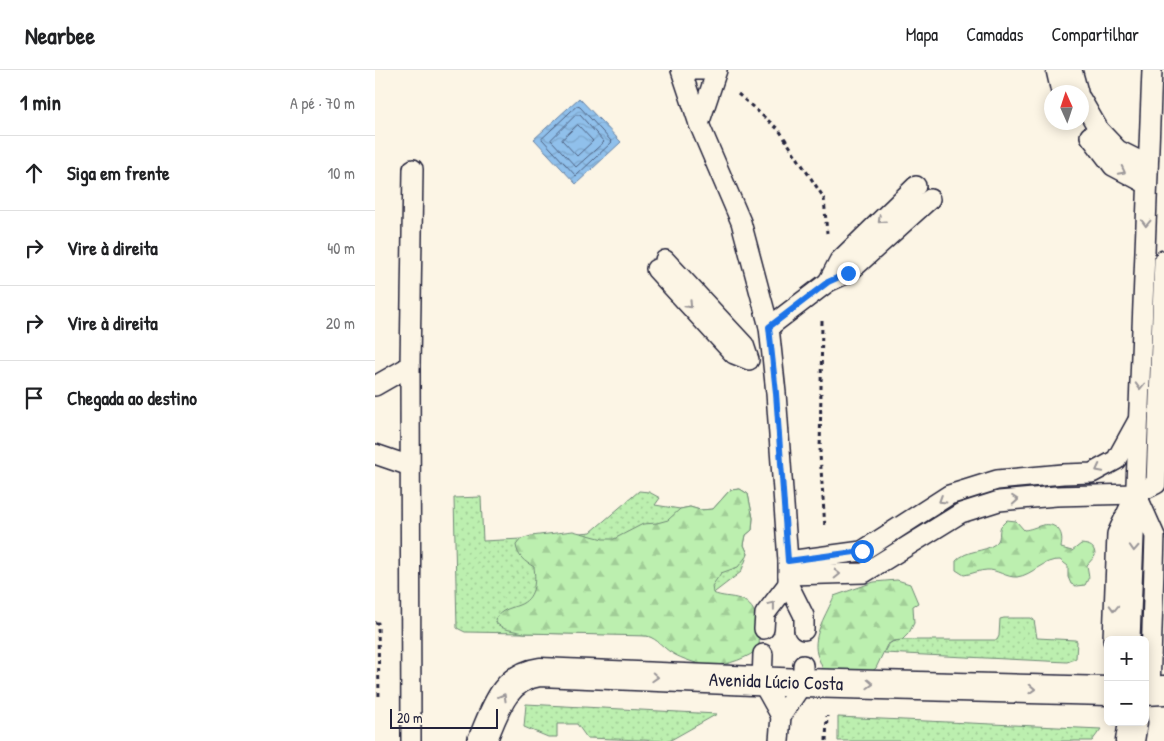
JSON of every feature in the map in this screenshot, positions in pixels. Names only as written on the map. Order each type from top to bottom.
[{"type":"street","name":"Avenida Lúcio Costa","points":[[482,741],[505,692],[517,680],[528,674],[540,672],[762,682],[803,674],[1104,691]]},
{"type":"street","points":[[1130,741],[1132,726]]},
{"type":"lane","points":[[681,70],[699,124],[741,222],[769,327],[776,393],[788,573],[804,616],[804,630]]},
{"type":"lane","points":[[692,70],[706,70]]},
{"type":"lane","points":[[699,124],[717,70]]},
{"type":"lane","points":[[1056,70],[1059,85]]},
{"type":"lane","points":[[1072,70],[1076,85]]},
{"type":"lane","points":[[1130,636],[1152,70]]},
{"type":"lane","points":[[1089,113],[1099,130],[1118,150],[1148,165]]},
{"type":"lane","points":[[1087,130],[1113,166],[1147,184]]},
{"type":"lane","points":[[411,741],[410,366],[413,169]]},
{"type":"lane","points":[[828,282],[839,261],[916,186]]},
{"type":"lane","points":[[769,327],[828,282],[848,273],[930,199]]},
{"type":"lane","points":[[788,573],[865,574],[961,513],[999,501],[1056,496],[1136,494],[1156,484],[1164,260]]},
{"type":"lane","points":[[660,265],[734,354],[749,360],[776,393]]},
{"type":"lane","points":[[375,386],[410,366]]},
{"type":"lane","points":[[764,629],[765,614],[788,573],[862,551],[949,495],[997,480],[1092,473],[1116,460],[1139,419]]},
{"type":"lane","points":[[375,454],[410,466]]},
{"type":"lane","points":[[1113,636],[1117,534],[1136,494]]},
{"type":"lane","points":[[1136,494],[1155,536],[1153,691]]},
{"type":"lane","points":[[763,654],[762,682],[781,716]]},
{"type":"lane","points":[[779,741],[781,716],[803,674]]},
{"type":"path","points":[[375,623],[378,623],[379,699]]},
{"type":"green space","points":[[740,489],[748,494],[753,518],[752,530],[746,535],[744,545],[748,554],[741,572],[655,638],[635,635],[465,632],[457,628],[454,498],[481,497],[483,541],[591,532],[639,491],[649,492],[660,498],[655,505],[680,509],[690,507],[700,510],[713,509],[730,490]]},
{"type":"green space","points":[[740,489],[748,494],[753,518],[752,530],[746,535],[744,545],[748,554],[738,567],[721,573],[712,586],[713,593],[740,599],[752,607],[759,627],[759,648],[750,655],[730,663],[709,666],[675,655],[647,636],[524,633],[505,629],[497,624],[495,619],[500,613],[524,602],[528,599],[533,589],[534,567],[522,558],[518,553],[516,545],[521,539],[573,531],[603,539],[614,539],[643,524],[668,520],[680,509],[690,507],[700,510],[713,509],[730,490]]},
{"type":"green space","points":[[1007,520],[1016,521],[1024,530],[1046,525],[1054,526],[1061,534],[1061,548],[1072,551],[1081,544],[1091,547],[1094,550],[1095,556],[1087,565],[1089,577],[1085,585],[1076,586],[1071,584],[1068,577],[1068,566],[1060,560],[1048,562],[1023,576],[1017,577],[990,570],[964,575],[956,570],[956,561],[960,557],[990,547],[997,542],[1001,526]]},
{"type":"green space","points":[[897,580],[910,584],[918,603],[913,606],[914,623],[909,633],[902,640],[893,641],[887,645],[876,668],[869,674],[824,673],[817,654],[817,639],[821,624],[834,596],[874,582]]},
{"type":"green space","points":[[1031,618],[1034,620],[1037,638],[1077,641],[1076,658],[1067,662],[884,653],[890,643],[902,640],[997,640],[1000,619]]},
{"type":"green space","points":[[526,704],[717,714],[669,741],[587,738],[577,724],[557,724],[557,737],[548,737],[524,727]]},
{"type":"green space","points":[[838,717],[1101,729],[1092,741],[838,741]]},
{"type":"water","points":[[579,98],[621,142],[576,184],[534,139]]},
{"type":"route","points":[[848,273],[828,282],[769,327],[776,393],[788,561],[862,551]]}]
